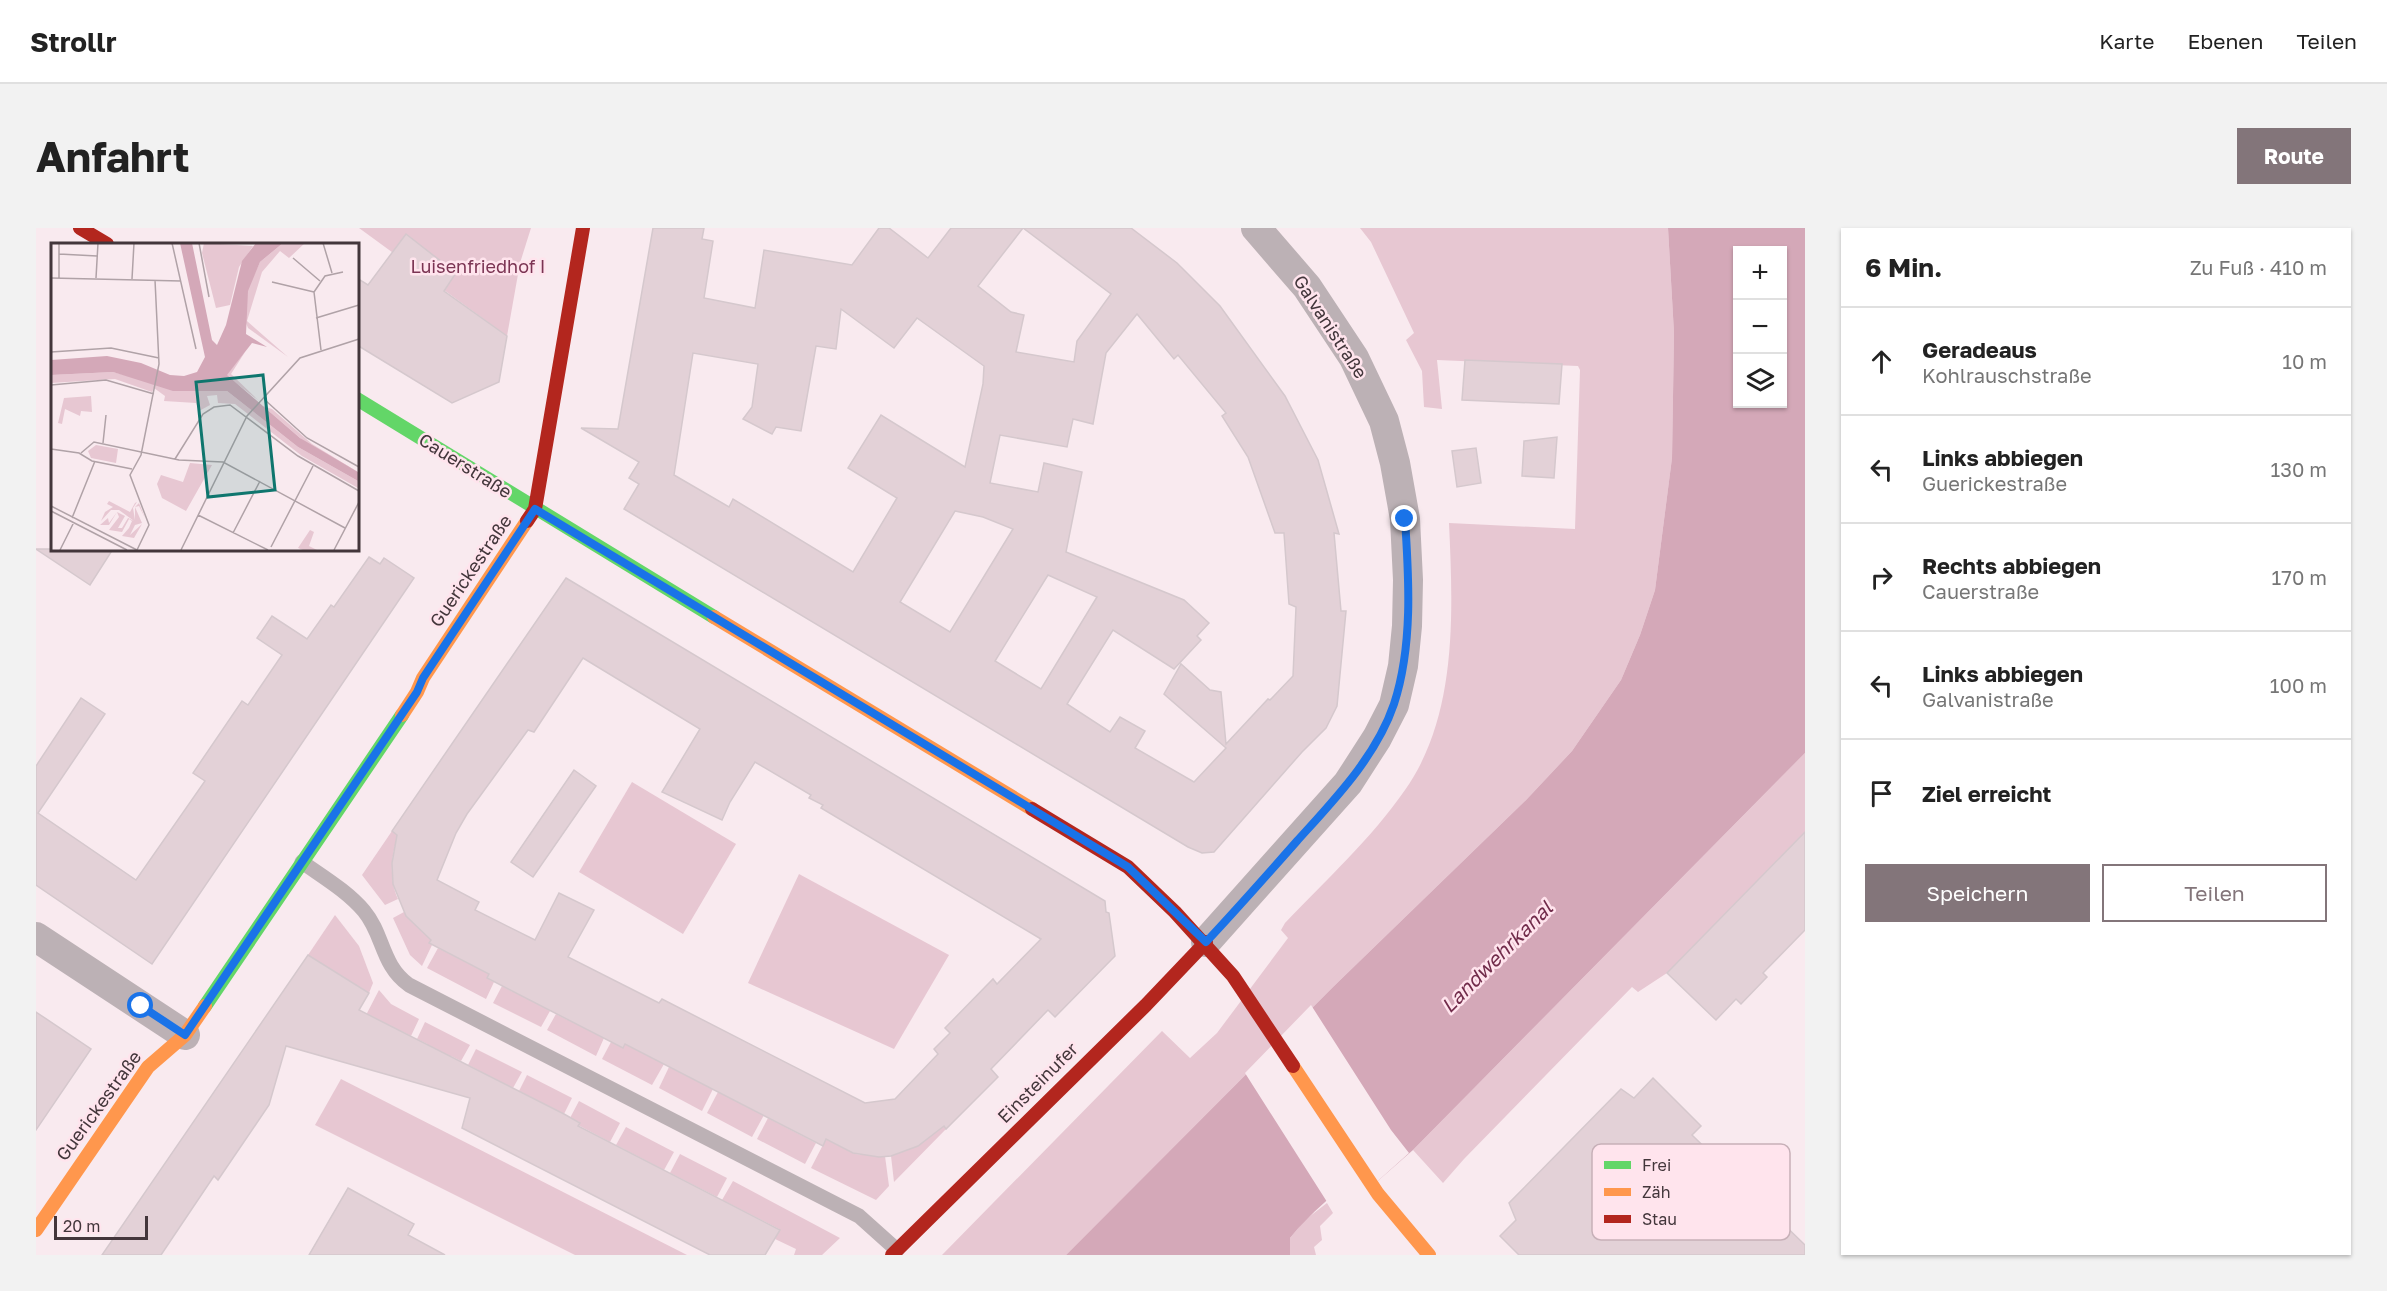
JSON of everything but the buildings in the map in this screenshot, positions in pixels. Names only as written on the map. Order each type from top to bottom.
[{"type":"street","points":[[80,228],[105,243]]},
{"type":"street","name":"Guerickestraße","points":[[36,1230],[148,1067],[185,1035],[417,692],[423,678],[535,509],[583,228]]},
{"type":"street","name":"Galvanistraße","points":[[1206,942],[1348,783],[1377,738],[1394,705],[1403,666],[1407,626],[1405,519],[1384,421],[1354,358],[1313,296],[1256,228]]},
{"type":"street","name":"Cauerstraße","points":[[358,400],[1128,867],[1206,942],[1261,1017],[1371,1187],[1422,1253]]},
{"type":"street","points":[[36,937],[185,1035]]},
{"type":"street","name":"Einsteinufer","points":[[894,1252],[1146,1005],[1206,942]]},
{"type":"lane","name":"Einsteinufer","points":[[302,862],[349,896],[365,912],[376,931],[390,967],[408,986],[859,1216],[894,1252]]},
{"type":"green space","name":"Luisenfriedhof I","points":[[359,228],[531,228],[520,263],[507,336]]},
{"type":"green space","points":[[1360,228],[1668,228],[1674,333],[1672,458],[1655,590],[1640,635],[1621,680],[1572,751],[1527,799],[1333,987],[1066,1255],[942,1255],[1162,1031],[1190,1058],[1217,1033],[1288,938],[1281,930],[1285,923],[1363,842],[1405,790],[1422,761],[1435,729],[1443,696],[1451,626],[1449,523],[1575,529],[1580,370],[1578,366],[1437,360],[1442,409],[1424,407],[1422,371],[1406,340],[1414,333],[1371,242]]},
{"type":"green space","points":[[1805,753],[1805,832],[1667,973],[1638,992],[1632,987],[1443,1183],[1413,1150]]},
{"type":"green space","points":[[632,782],[736,844],[683,934],[579,872]]},
{"type":"green space","points":[[392,831],[398,836],[392,867],[393,883],[398,899],[385,905],[362,875]]},
{"type":"green space","points":[[799,874],[949,955],[894,1049],[748,983]]},
{"type":"green space","points":[[404,912],[433,937],[429,943],[432,945],[422,966],[410,955],[393,918]]},
{"type":"green space","points":[[335,915],[359,946],[373,983],[369,993],[308,955]]},
{"type":"green space","points":[[438,948],[489,974],[487,978],[494,982],[486,999],[427,968]]},
{"type":"green space","points":[[502,986],[513,992],[516,988],[550,1011],[541,1027],[493,1003]]},
{"type":"green space","points":[[379,990],[391,1004],[419,1019],[411,1036],[401,1031],[399,1034],[365,1017]]},
{"type":"green space","points":[[556,1014],[568,1020],[570,1016],[604,1038],[596,1056],[547,1030]]},
{"type":"green space","points":[[425,1022],[470,1045],[461,1061],[451,1056],[449,1060],[425,1048],[427,1044],[417,1039]]},
{"type":"green space","points":[[611,1042],[625,1044],[664,1064],[652,1085],[602,1059]]},
{"type":"green space","points":[[476,1049],[522,1072],[513,1088],[476,1074],[478,1070],[468,1065]]},
{"type":"green space","points":[[669,1067],[713,1089],[702,1111],[659,1088]]},
{"type":"green space","points":[[527,1075],[572,1098],[564,1114],[519,1091]]},
{"type":"green space","points":[[341,1079],[687,1255],[575,1255],[315,1125]]},
{"type":"green space","points":[[718,1092],[764,1115],[752,1137],[707,1113]]},
{"type":"green space","points":[[579,1101],[620,1123],[610,1142],[578,1125],[579,1122],[570,1118]]},
{"type":"green space","points":[[768,1118],[816,1143],[805,1164],[757,1139]]},
{"type":"green space","points":[[941,1123],[946,1129],[894,1182],[891,1156],[912,1148]]},
{"type":"green space","points":[[626,1127],[674,1152],[664,1170],[616,1145]]},
{"type":"green space","points":[[826,1139],[855,1154],[885,1156],[889,1186],[876,1200],[811,1168]]},
{"type":"green space","points":[[680,1154],[727,1178],[717,1197],[670,1173]]},
{"type":"green space","points":[[733,1181],[840,1238],[822,1255],[794,1255],[796,1249],[775,1239],[779,1229],[722,1200]]},
{"type":"green space","points":[[1327,1203],[1333,1213],[1320,1226],[1322,1240],[1314,1247],[1316,1255],[1290,1255],[1290,1238],[1305,1220]]},
{"type":"water","name":"Landwehrkanal","points":[[1668,228],[1805,228],[1805,753],[1413,1150],[1372,1186],[1361,1170],[1315,1211],[1290,1238],[1290,1255],[1066,1255],[1333,987],[1527,799],[1572,751],[1621,680],[1640,635],[1655,590],[1672,458],[1674,333]]},
{"type":"pier","points":[[1311,1005],[1391,1130],[1409,1153],[1370,1188],[1361,1174],[1329,1205],[1245,1073]]},
{"type":"traffic: fast","points":[[358,400],[714,617]]},
{"type":"traffic: fast","points":[[205,1006],[402,715]]},
{"type":"traffic: slow","points":[[402,715],[423,678],[527,521]]},
{"type":"traffic: slow","points":[[714,617],[1032,809]]},
{"type":"traffic: slow","points":[[36,1230],[148,1067],[185,1035],[205,1006]]},
{"type":"traffic: slow","points":[[1293,1066],[1378,1194],[1429,1255]]},
{"type":"traffic: jam","points":[[80,228],[105,243]]},
{"type":"traffic: jam","points":[[527,521],[535,509],[583,228]]},
{"type":"traffic: jam","points":[[1032,809],[1128,867],[1175,912],[1233,976],[1293,1066]]},
{"type":"traffic: jam","points":[[892,1255],[1146,1005],[1206,942]]},
{"type":"route","points":[[141,1006],[185,1035],[417,692],[423,678],[535,509],[1128,867],[1206,942],[1348,783],[1377,738],[1394,705],[1403,666],[1407,626],[1408,580],[1405,519]]}]
